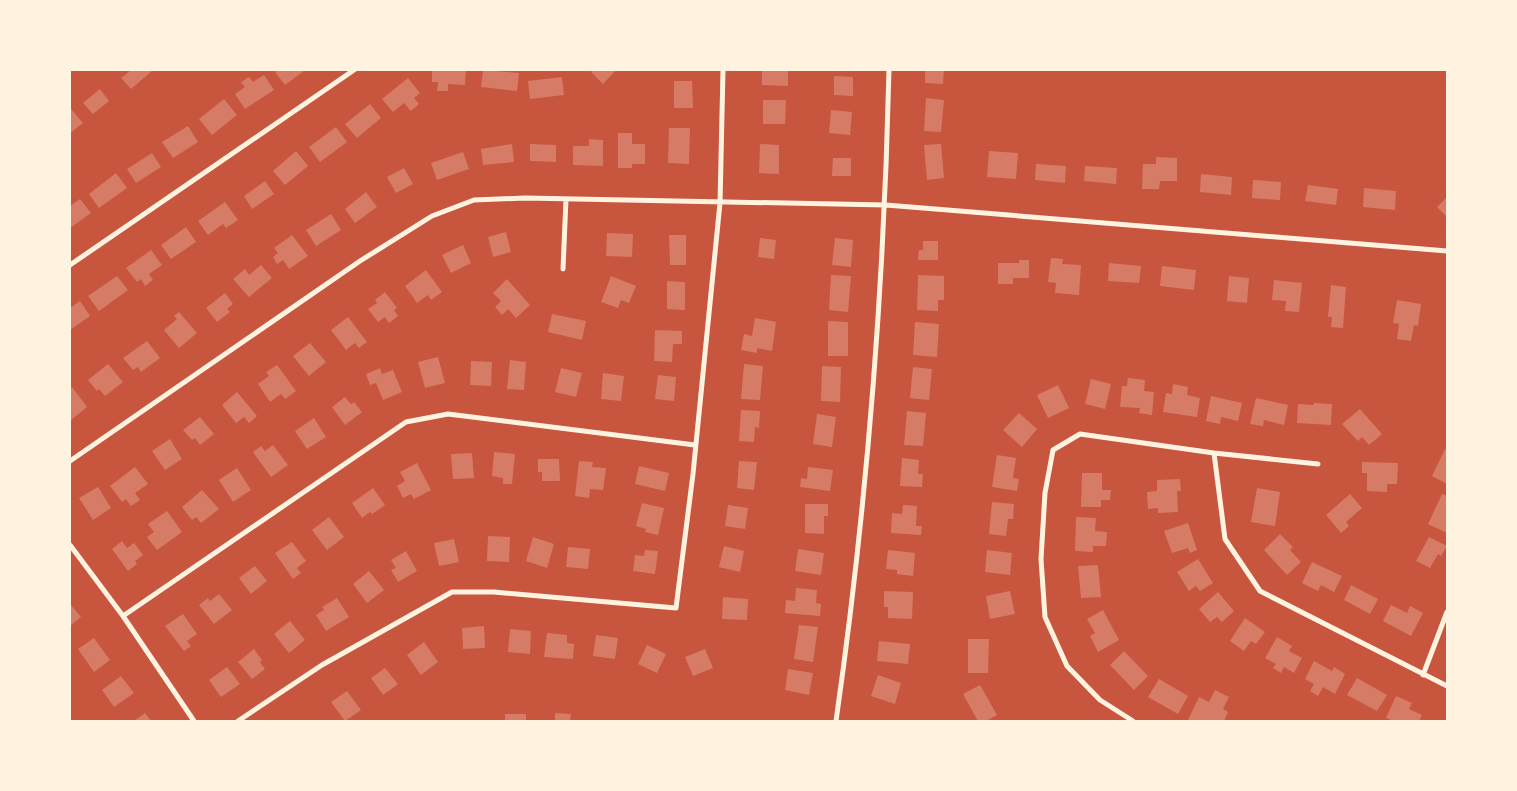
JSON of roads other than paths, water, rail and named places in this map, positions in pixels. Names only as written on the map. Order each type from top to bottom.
[{"type":"street","points":[[70,265],[354,70]]},
{"type":"street","points":[[238,721],[322,665],[452,592],[494,592],[676,608],[720,203],[723,70]]},
{"type":"street","points":[[836,721],[872,422],[886,204],[889,70]]},
{"type":"street","points":[[563,269],[566,199]]},
{"type":"street","points":[[70,461],[352,266],[432,216],[474,200],[566,199],[720,203],[886,204],[1447,251]]},
{"type":"street","points":[[123,616],[406,422],[448,414],[695,445]]},
{"type":"street","points":[[1133,721],[1100,700],[1067,666],[1045,618],[1041,559],[1045,494],[1053,450],[1080,434],[1214,454],[1318,464]]},
{"type":"street","points":[[1214,454],[1225,539],[1260,591],[1447,686]]},
{"type":"street","points":[[70,545],[123,616],[194,721]]},
{"type":"street","points":[[1423,675],[1447,612]]}]
